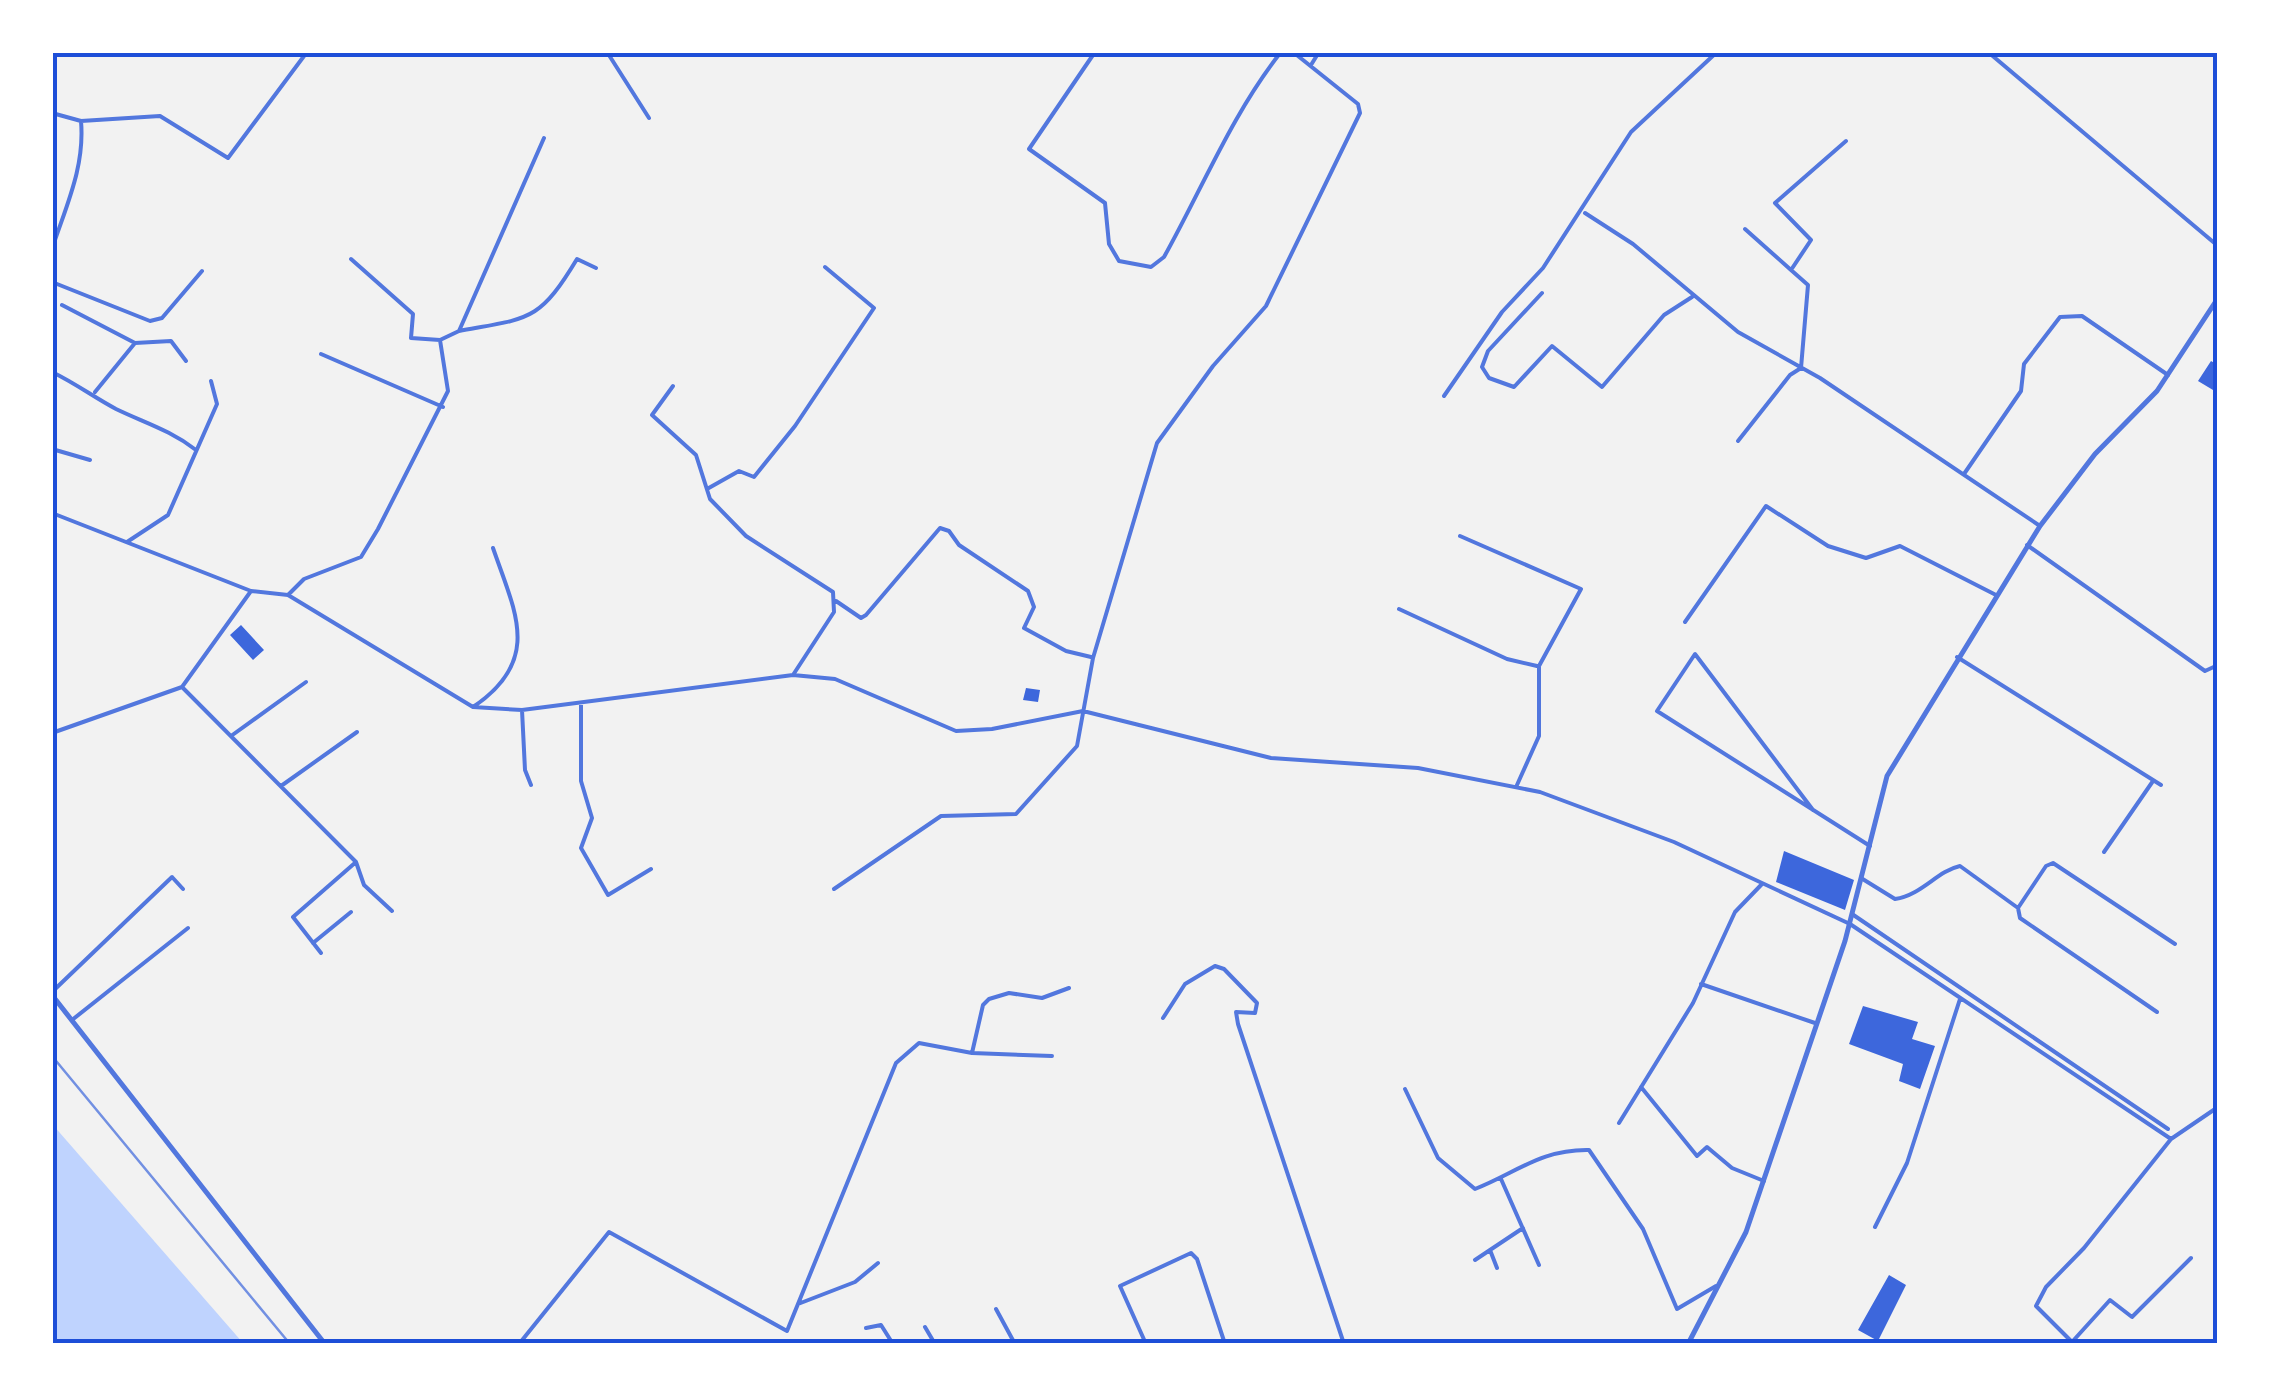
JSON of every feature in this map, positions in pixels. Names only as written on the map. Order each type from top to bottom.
[{"type":"street","points":[[52,113],[81,121],[160,116],[228,158],[307,52]]},
{"type":"street","points":[[607,52],[648,118]]},
{"type":"street","points":[[1094,52],[1029,149],[1105,203],[1109,244],[1119,262],[1151,267],[1164,258],[1182,226],[1247,95],[1281,52]]},
{"type":"street","points":[[834,889],[941,816],[1016,814],[1077,746],[1093,658],[1156,443],[1212,366],[1266,306],[1360,113],[1358,104],[1293,52]]},
{"type":"street","points":[[1311,65],[1319,52]]},
{"type":"street","points":[[1444,396],[1502,312],[1543,268],[1631,132],[1716,52]]},
{"type":"street","points":[[1988,52],[2218,246]]},
{"type":"street","points":[[52,248],[74,195],[81,121]]},
{"type":"street","points":[[459,331],[544,138]]},
{"type":"street","points":[[1791,270],[1811,240],[1775,203],[1846,141]]},
{"type":"street","points":[[1585,214],[1633,244],[1738,332],[1801,368],[2040,526]]},
{"type":"street","points":[[1738,442],[1777,390],[1801,368],[1808,285],[1745,229]]},
{"type":"street","points":[[351,259],[414,314],[411,338],[440,340],[459,331],[529,318],[549,306],[578,259],[596,268]]},
{"type":"street","points":[[707,489],[738,470],[754,476],[795,426],[874,308],[826,267]]},
{"type":"street","points":[[52,282],[150,321],[162,318],[202,271]]},
{"type":"street","points":[[1542,292],[1488,351],[1482,367],[1489,378],[1514,387],[1552,346],[1602,388],[1664,315],[1692,297]]},
{"type":"street","points":[[1688,1344],[1746,1232],[1850,924],[1887,776],[2040,526],[2095,454],[2168,375],[2218,298]]},
{"type":"street","points":[[62,305],[135,343],[171,341],[186,362]]},
{"type":"street","points":[[1964,474],[2021,392],[2024,364],[2060,317],[2082,316],[2168,375]]},
{"type":"street","points":[[288,594],[318,572],[361,558],[443,406],[448,367],[440,340]]},
{"type":"street","points":[[94,392],[135,343]]},
{"type":"street","points":[[321,354],[443,406]]},
{"type":"street","points":[[52,372],[94,392],[114,408],[169,429],[196,450]]},
{"type":"street","points":[[127,542],[168,516],[217,404],[211,382]]},
{"type":"street","points":[[673,386],[652,416],[696,455],[710,499],[746,536],[824,582],[836,601],[860,618],[940,528],[949,531],[959,546],[1028,591],[1034,607],[1024,628],[1066,651],[1093,658]]},
{"type":"street","points":[[52,450],[90,460]]},
{"type":"street","points":[[1684,622],[1766,506],[1828,546],[1866,558],[1900,546],[1996,595]]},
{"type":"street","points":[[52,513],[251,590],[288,594],[474,708],[522,710],[793,675],[835,679],[956,731],[992,729],[1083,711],[1141,729],[1271,758],[1418,768],[1517,786],[1628,823],[1850,924],[2171,1139]]},
{"type":"street","points":[[1460,536],[1581,589],[1538,666],[1539,736],[1517,786]]},
{"type":"street","points":[[2027,545],[2205,671],[2218,665]]},
{"type":"street","points":[[474,708],[510,668],[522,636],[493,548]]},
{"type":"street","points":[[52,734],[182,688],[251,590]]},
{"type":"street","points":[[793,675],[834,612],[836,601]]},
{"type":"street","points":[[1398,609],[1507,659],[1538,666]]},
{"type":"street","points":[[1813,810],[1695,654],[1657,711],[1813,810],[1870,846]]},
{"type":"street","points":[[1957,657],[2161,786]]},
{"type":"street","points":[[231,736],[306,682]]},
{"type":"street","points":[[182,688],[356,862],[364,885],[392,911]]},
{"type":"street","points":[[581,703],[581,781],[592,818],[580,848],[608,895],[651,869]]},
{"type":"street","points":[[522,710],[524,770],[532,785]]},
{"type":"street","points":[[281,786],[356,732]]},
{"type":"street","points":[[2104,852],[2154,780]]},
{"type":"street","points":[[320,953],[293,917],[356,862]]},
{"type":"street","points":[[2018,908],[2046,866],[2053,863],[2175,944]]},
{"type":"street","points":[[1860,878],[1895,898],[1934,884],[1950,868],[1960,866],[2018,908],[2020,918],[2158,1012]]},
{"type":"street","points":[[183,889],[172,878],[52,994],[325,1344]]},
{"type":"street","points":[[1619,1123],[1701,984],[1735,912],[1763,883]]},
{"type":"street","points":[[313,942],[350,912]]},
{"type":"street","points":[[1852,914],[2168,1129]]},
{"type":"street","points":[[72,1020],[188,928]]},
{"type":"street","points":[[1163,1018],[1185,984],[1214,966],[1224,969],[1257,1003],[1254,1012],[1236,1012],[1238,1024],[1344,1344]]},
{"type":"street","points":[[1701,984],[1818,1024]]},
{"type":"street","points":[[972,1053],[983,1006],[989,999],[1009,993],[1042,998],[1069,988]]},
{"type":"street","points":[[1875,1227],[1907,1163],[1960,999]]},
{"type":"street","points":[[519,1344],[609,1232],[786,1330],[896,1063],[919,1043],[972,1053],[1052,1056]]},
{"type":"street","points":[[1641,1087],[1697,1156],[1707,1147],[1732,1168],[1764,1180]]},
{"type":"street","points":[[1405,1090],[1438,1158],[1475,1189],[1501,1179],[1520,1163],[1590,1150],[1643,1229],[1677,1309],[1720,1283]]},
{"type":"street","points":[[2191,1258],[2132,1317],[2110,1300],[2072,1342],[2036,1306],[2046,1287],[2094,1238],[2171,1139],[2218,1107]]},
{"type":"street","points":[[1501,1179],[1539,1264]]},
{"type":"street","points":[[1475,1260],[1522,1228]]},
{"type":"street","points":[[1490,1250],[1498,1268]]},
{"type":"street","points":[[1146,1344],[1120,1286],[1191,1253],[1198,1259],[1225,1344]]},
{"type":"street","points":[[798,1304],[855,1282],[878,1263]]},
{"type":"street","points":[[996,1309],[1015,1344]]},
{"type":"street","points":[[866,1328],[881,1325],[894,1344]]},
{"type":"street","points":[[926,1327],[935,1344]]},
{"type":"water","points":[[53,1125],[243,1343],[53,1343]]},
{"type":"building","points":[[2211,361],[2218,365],[2218,393],[2198,381]]},
{"type":"building","points":[[241,625],[264,650],[253,660],[230,635]]},
{"type":"building","points":[[1026,688],[1040,690],[1038,702],[1023,700]]},
{"type":"building","points":[[1784,851],[1854,880],[1845,910],[1776,882]]},
{"type":"building","points":[[1863,1006],[1918,1022],[1912,1039],[1935,1046],[1920,1089],[1899,1081],[1903,1064],[1849,1044]]},
{"type":"building","points":[[1889,1275],[1906,1285],[1878,1341],[1858,1330]]},
{"type":"railway","points":[[52,1056],[290,1344]]}]
